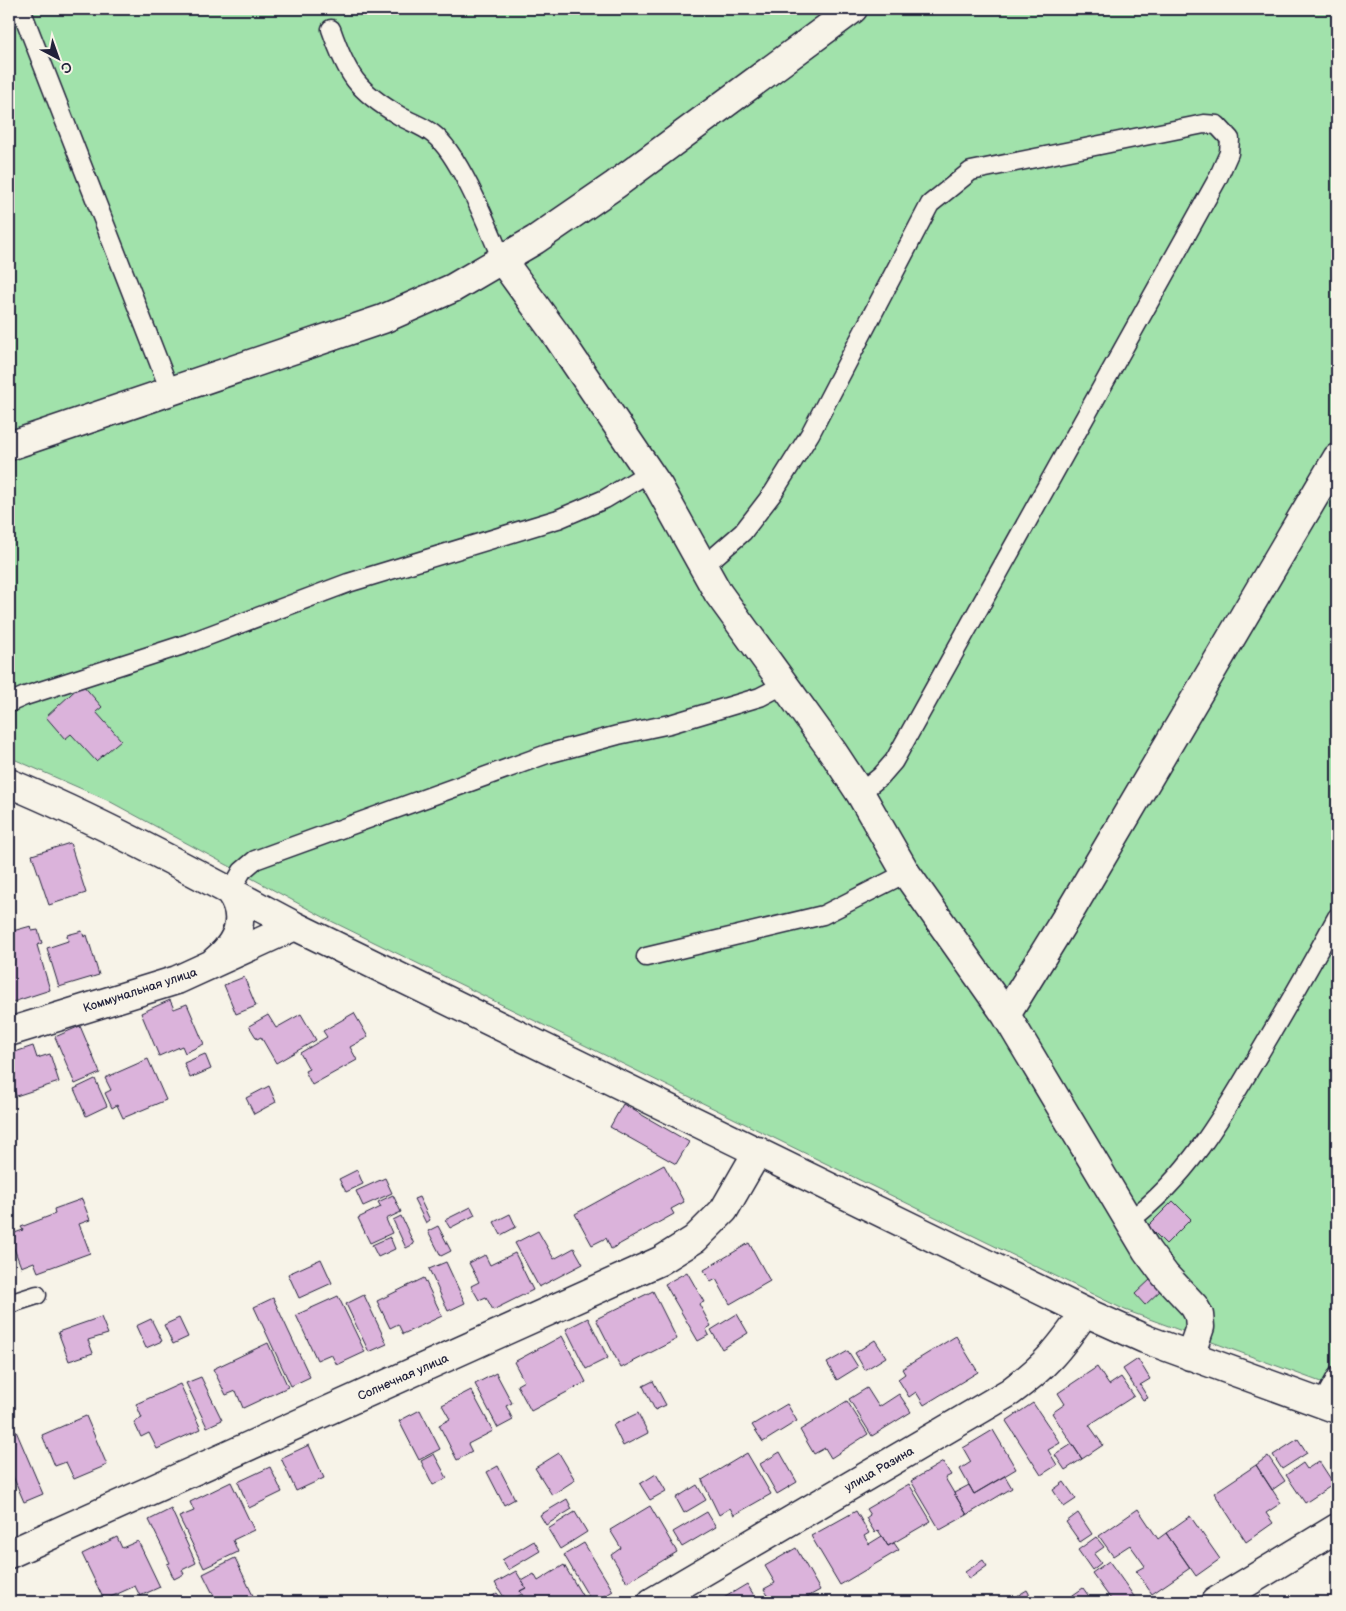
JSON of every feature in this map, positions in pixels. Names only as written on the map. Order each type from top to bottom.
[{"type":"street","points":[[9,446],[383,319],[453,288],[502,260],[615,185],[852,9]]},
{"type":"street","points":[[502,260],[555,333],[650,472],[718,593],[860,792],[906,873],[1006,1015],[1147,1251],[1165,1275],[1194,1306],[1199,1315],[1200,1327],[1190,1356]]},
{"type":"street","points":[[1006,1015],[1077,899],[1337,458]]},
{"type":"street","points":[[9,783],[61,805],[295,926],[1085,1312],[1190,1356],[1330,1406]]},
{"type":"street","points":[[208,966],[229,948],[238,930],[240,910],[230,892]]},
{"type":"street","name":"Коммунальная улица","points":[[9,1032],[177,980],[295,926]]},
{"type":"street","name":"Солнечная улица","points":[[9,1554],[660,1261],[695,1239],[724,1210],[758,1152]]},
{"type":"street","name":"улица Разина","points":[[652,1602],[1010,1392],[1037,1372],[1056,1353],[1085,1312]]},
{"type":"street","points":[[1215,1602],[1337,1528]]},
{"type":"street","points":[[9,1564],[54,1535]]},
{"type":"lane","points":[[21,9],[170,391]]},
{"type":"lane","points":[[331,29],[343,63],[373,100],[433,134],[450,151],[482,213],[502,260]]},
{"type":"lane","points":[[704,566],[744,532],[773,493],[810,434],[922,218],[930,204],[937,198],[972,171],[1108,142],[1204,124],[1217,126],[1230,138],[1229,154],[1217,180],[894,761],[881,776],[860,792]]},
{"type":"lane","points":[[9,703],[25,696],[189,643],[348,583],[558,519],[605,499],[650,472]]},
{"type":"lane","points":[[230,892],[242,871],[255,860],[547,754],[670,724],[760,697],[783,685]]},
{"type":"lane","points":[[646,956],[823,915],[906,873]]},
{"type":"lane","points":[[1128,1221],[1151,1204],[1174,1181],[1213,1130],[1337,917]]},
{"type":"lane","points":[[9,1304],[37,1295]]},
{"type":"lane","points":[[1330,1406],[1337,1376]]},
{"type":"green space","points":[[9,9],[1337,9],[1337,1388],[1125,1310],[327,919],[107,800],[9,757]]},
{"type":"building","points":[[82,684],[102,707],[96,712],[121,740],[96,761],[71,734],[65,739],[46,717]]},
{"type":"building","points":[[70,843],[86,893],[49,905],[32,855]]},
{"type":"building","points":[[31,926],[32,931],[38,930],[42,943],[37,945],[50,990],[10,1003],[9,932]]},
{"type":"building","points":[[82,931],[84,937],[87,935],[99,975],[59,987],[47,948],[68,941],[67,935]]},
{"type":"building","points":[[244,977],[256,1006],[236,1014],[224,985]]},
{"type":"building","points":[[170,1000],[174,1009],[187,1004],[204,1044],[185,1053],[182,1046],[159,1056],[141,1013]]},
{"type":"building","points":[[354,1013],[368,1037],[350,1047],[357,1060],[312,1085],[305,1071],[309,1069],[300,1053],[327,1037],[323,1031]]},
{"type":"building","points":[[301,1014],[316,1040],[276,1063],[261,1037],[257,1039],[249,1026],[268,1015],[276,1028]]},
{"type":"building","points":[[80,1026],[100,1073],[75,1084],[55,1037]]},
{"type":"building","points":[[33,1046],[37,1058],[50,1054],[59,1082],[16,1096],[9,1072],[9,1054]]},
{"type":"building","points":[[205,1054],[211,1069],[190,1078],[184,1063]]},
{"type":"building","points":[[148,1059],[166,1100],[123,1118],[117,1105],[112,1108],[105,1093],[111,1090],[105,1078]]},
{"type":"building","points":[[95,1079],[107,1106],[86,1116],[74,1089]]},
{"type":"building","points":[[269,1086],[276,1102],[254,1114],[246,1098]]},
{"type":"building","points":[[623,1104],[689,1142],[676,1164],[610,1127]]},
{"type":"building","points":[[664,1165],[684,1202],[671,1209],[674,1214],[611,1249],[606,1238],[592,1245],[575,1214]]},
{"type":"building","points":[[357,1170],[363,1184],[346,1192],[339,1179]]},
{"type":"building","points":[[385,1178],[392,1193],[363,1206],[356,1191]]},
{"type":"building","points":[[393,1195],[401,1212],[386,1219],[392,1233],[370,1243],[358,1218],[381,1207],[378,1202]]},
{"type":"building","points":[[419,1197],[430,1220],[426,1223],[414,1199]]},
{"type":"building","points":[[82,1199],[90,1220],[79,1224],[90,1253],[38,1272],[34,1262],[21,1267],[9,1235],[23,1230],[21,1227],[55,1214],[54,1209]]},
{"type":"building","points":[[1173,1201],[1191,1219],[1166,1244],[1148,1226]]},
{"type":"building","points":[[471,1207],[475,1215],[450,1228],[445,1220]]},
{"type":"building","points":[[510,1214],[516,1227],[501,1235],[494,1222]]},
{"type":"building","points":[[401,1216],[414,1244],[406,1248],[393,1220]]},
{"type":"building","points":[[9,1218],[14,1233],[9,1235]]},
{"type":"building","points":[[438,1226],[451,1251],[441,1256],[428,1231]]},
{"type":"building","points":[[538,1231],[554,1259],[574,1248],[583,1264],[539,1287],[515,1243]]},
{"type":"building","points":[[390,1237],[395,1249],[378,1257],[372,1245]]},
{"type":"building","points":[[749,1243],[770,1281],[730,1304],[716,1279],[711,1282],[704,1270]]},
{"type":"building","points":[[515,1253],[533,1290],[493,1310],[486,1297],[479,1300],[471,1286],[479,1282],[469,1263],[485,1255],[490,1265]]},
{"type":"building","points":[[321,1259],[332,1283],[299,1298],[288,1274]]},
{"type":"building","points":[[446,1262],[465,1303],[448,1311],[429,1269]]},
{"type":"building","points":[[687,1272],[704,1302],[699,1304],[711,1326],[706,1329],[709,1335],[698,1341],[665,1284]]},
{"type":"building","points":[[424,1278],[442,1316],[403,1334],[398,1324],[390,1328],[377,1301]]},
{"type":"building","points":[[1152,1278],[1162,1289],[1145,1305],[1135,1294]]},
{"type":"building","points":[[653,1291],[677,1339],[621,1368],[596,1319]]},
{"type":"building","points":[[364,1295],[387,1344],[369,1352],[346,1304]]},
{"type":"building","points":[[338,1296],[365,1352],[337,1365],[331,1354],[317,1360],[296,1315]]},
{"type":"building","points":[[273,1298],[310,1377],[291,1386],[254,1307]]},
{"type":"building","points":[[737,1314],[748,1333],[722,1349],[711,1330]]},
{"type":"building","points":[[101,1317],[108,1334],[88,1340],[93,1353],[69,1361],[58,1332]]},
{"type":"building","points":[[179,1318],[188,1337],[173,1344],[164,1325]]},
{"type":"building","points":[[588,1318],[608,1358],[586,1369],[566,1329]]},
{"type":"building","points":[[151,1319],[162,1341],[146,1348],[136,1326]]},
{"type":"building","points":[[562,1336],[586,1382],[531,1411],[517,1385],[524,1381],[514,1362]]},
{"type":"building","points":[[956,1336],[978,1372],[924,1405],[916,1392],[909,1397],[898,1379],[905,1374],[902,1369]]},
{"type":"building","points":[[875,1340],[886,1357],[865,1370],[855,1353]]},
{"type":"building","points":[[268,1343],[288,1387],[243,1408],[236,1391],[226,1395],[213,1369]]},
{"type":"building","points":[[848,1351],[858,1367],[837,1380],[827,1363]]},
{"type":"building","points":[[1138,1359],[1150,1379],[1140,1385],[1148,1398],[1143,1400],[1123,1369]]},
{"type":"building","points":[[1097,1367],[1109,1385],[1121,1377],[1134,1396],[1089,1425],[1103,1445],[1082,1459],[1052,1413],[1065,1404],[1058,1393]]},
{"type":"building","points":[[496,1373],[512,1403],[506,1406],[513,1420],[498,1428],[475,1384]]},
{"type":"building","points":[[201,1377],[222,1420],[207,1427],[186,1383]]},
{"type":"building","points":[[653,1381],[666,1405],[655,1410],[643,1386]]},
{"type":"building","points":[[180,1384],[201,1429],[157,1449],[149,1433],[141,1437],[134,1422],[142,1418],[136,1404]]},
{"type":"building","points":[[867,1388],[879,1407],[899,1394],[911,1412],[872,1436],[849,1399]]},
{"type":"building","points":[[471,1390],[493,1431],[468,1444],[472,1452],[457,1460],[439,1425],[450,1419],[442,1405]]},
{"type":"building","points":[[847,1401],[868,1434],[831,1458],[825,1448],[814,1454],[800,1430]]},
{"type":"building","points":[[1033,1403],[1060,1443],[1048,1450],[1057,1465],[1041,1475],[1006,1421]]},
{"type":"building","points":[[787,1404],[797,1421],[763,1442],[752,1425]]},
{"type":"building","points":[[420,1410],[440,1449],[419,1460],[399,1421]]},
{"type":"building","points":[[638,1413],[648,1433],[623,1446],[613,1425]]},
{"type":"building","points":[[86,1416],[107,1465],[74,1479],[66,1462],[55,1466],[42,1435]]},
{"type":"building","points":[[993,1430],[1016,1469],[974,1494],[960,1469],[971,1462],[963,1448]]},
{"type":"building","points":[[16,1431],[43,1494],[24,1502],[9,1467],[9,1434]]},
{"type":"building","points":[[1298,1439],[1307,1453],[1282,1469],[1273,1455]]},
{"type":"building","points":[[1072,1444],[1082,1459],[1065,1470],[1055,1455]]},
{"type":"building","points":[[309,1445],[324,1478],[296,1491],[281,1458]]},
{"type":"building","points":[[780,1452],[797,1482],[777,1494],[760,1464]]},
{"type":"building","points":[[559,1453],[575,1480],[552,1495],[535,1468]]},
{"type":"building","points":[[747,1453],[771,1494],[734,1515],[730,1508],[719,1515],[702,1480]]},
{"type":"building","points":[[434,1454],[447,1478],[433,1485],[421,1461]]},
{"type":"building","points":[[1268,1456],[1285,1481],[1272,1490],[1256,1465]]},
{"type":"building","points":[[1319,1461],[1334,1484],[1305,1503],[1286,1475],[1303,1463],[1307,1469]]},
{"type":"building","points":[[943,1462],[951,1475],[945,1478],[967,1515],[940,1530],[911,1481]]},
{"type":"building","points":[[1256,1465],[1281,1503],[1266,1513],[1273,1523],[1246,1542],[1214,1493]]},
{"type":"building","points":[[498,1466],[515,1499],[504,1505],[487,1472]]},
{"type":"building","points":[[270,1467],[282,1492],[249,1508],[238,1482]]},
{"type":"building","points":[[656,1474],[666,1491],[650,1500],[640,1484]]},
{"type":"building","points":[[1005,1476],[1012,1488],[967,1515],[954,1493],[969,1485],[974,1494]]},
{"type":"building","points":[[231,1482],[254,1530],[233,1540],[238,1552],[204,1568],[179,1517],[194,1511],[190,1502]]},
{"type":"building","points":[[1064,1482],[1076,1499],[1064,1507],[1053,1490]]},
{"type":"building","points":[[909,1484],[931,1521],[888,1546],[878,1530],[875,1533],[866,1518],[870,1515],[866,1509]]},
{"type":"building","points":[[697,1485],[706,1500],[684,1513],[676,1498]]},
{"type":"building","points":[[567,1499],[572,1509],[546,1525],[540,1515]]},
{"type":"building","points":[[650,1506],[677,1552],[627,1582],[611,1555],[621,1548],[610,1530]]},
{"type":"building","points":[[171,1509],[196,1563],[182,1570],[184,1574],[174,1579],[167,1564],[170,1563],[149,1520]]},
{"type":"building","points":[[1138,1509],[1158,1539],[1166,1533],[1190,1568],[1152,1594],[1136,1571],[1145,1566],[1130,1545],[1113,1556],[1099,1536]]},
{"type":"building","points":[[856,1511],[869,1533],[864,1536],[869,1544],[882,1536],[888,1546],[894,1543],[899,1550],[840,1585],[811,1536]]},
{"type":"building","points":[[575,1512],[587,1532],[560,1549],[548,1529]]},
{"type":"building","points":[[707,1512],[716,1527],[682,1547],[673,1532]]},
{"type":"building","points":[[1078,1513],[1092,1534],[1080,1542],[1066,1522]]},
{"type":"building","points":[[1190,1516],[1220,1559],[1196,1576],[1166,1533]]},
{"type":"building","points":[[117,1537],[122,1548],[138,1541],[160,1587],[140,1596],[135,1586],[104,1600],[82,1554]]},
{"type":"building","points":[[1096,1537],[1104,1547],[1094,1554],[1101,1563],[1092,1570],[1078,1550]]},
{"type":"building","points":[[534,1541],[540,1551],[508,1570],[502,1560]]},
{"type":"building","points":[[584,1543],[613,1591],[595,1602],[592,1602],[564,1555]]},
{"type":"building","points":[[796,1548],[820,1590],[798,1602],[772,1602],[764,1589],[775,1583],[765,1566]]},
{"type":"building","points":[[235,1558],[256,1602],[217,1602],[203,1574]]},
{"type":"building","points":[[983,1560],[987,1566],[969,1579],[965,1572]]},
{"type":"building","points":[[1109,1561],[1138,1602],[1113,1602],[1092,1573]]},
{"type":"building","points":[[564,1565],[586,1602],[527,1602],[520,1591],[526,1588],[522,1581],[534,1574],[538,1581]]},
{"type":"building","points":[[516,1571],[526,1588],[520,1591],[522,1594],[507,1602],[495,1583]]},
{"type":"building","points":[[747,1584],[758,1602],[717,1602]]},
{"type":"building","points":[[1083,1588],[1093,1602],[1063,1602]]},
{"type":"building","points":[[1027,1590],[1032,1599],[1027,1602],[1007,1602]]},
{"type":"building","points":[[497,1593],[504,1602],[484,1602]]}]
